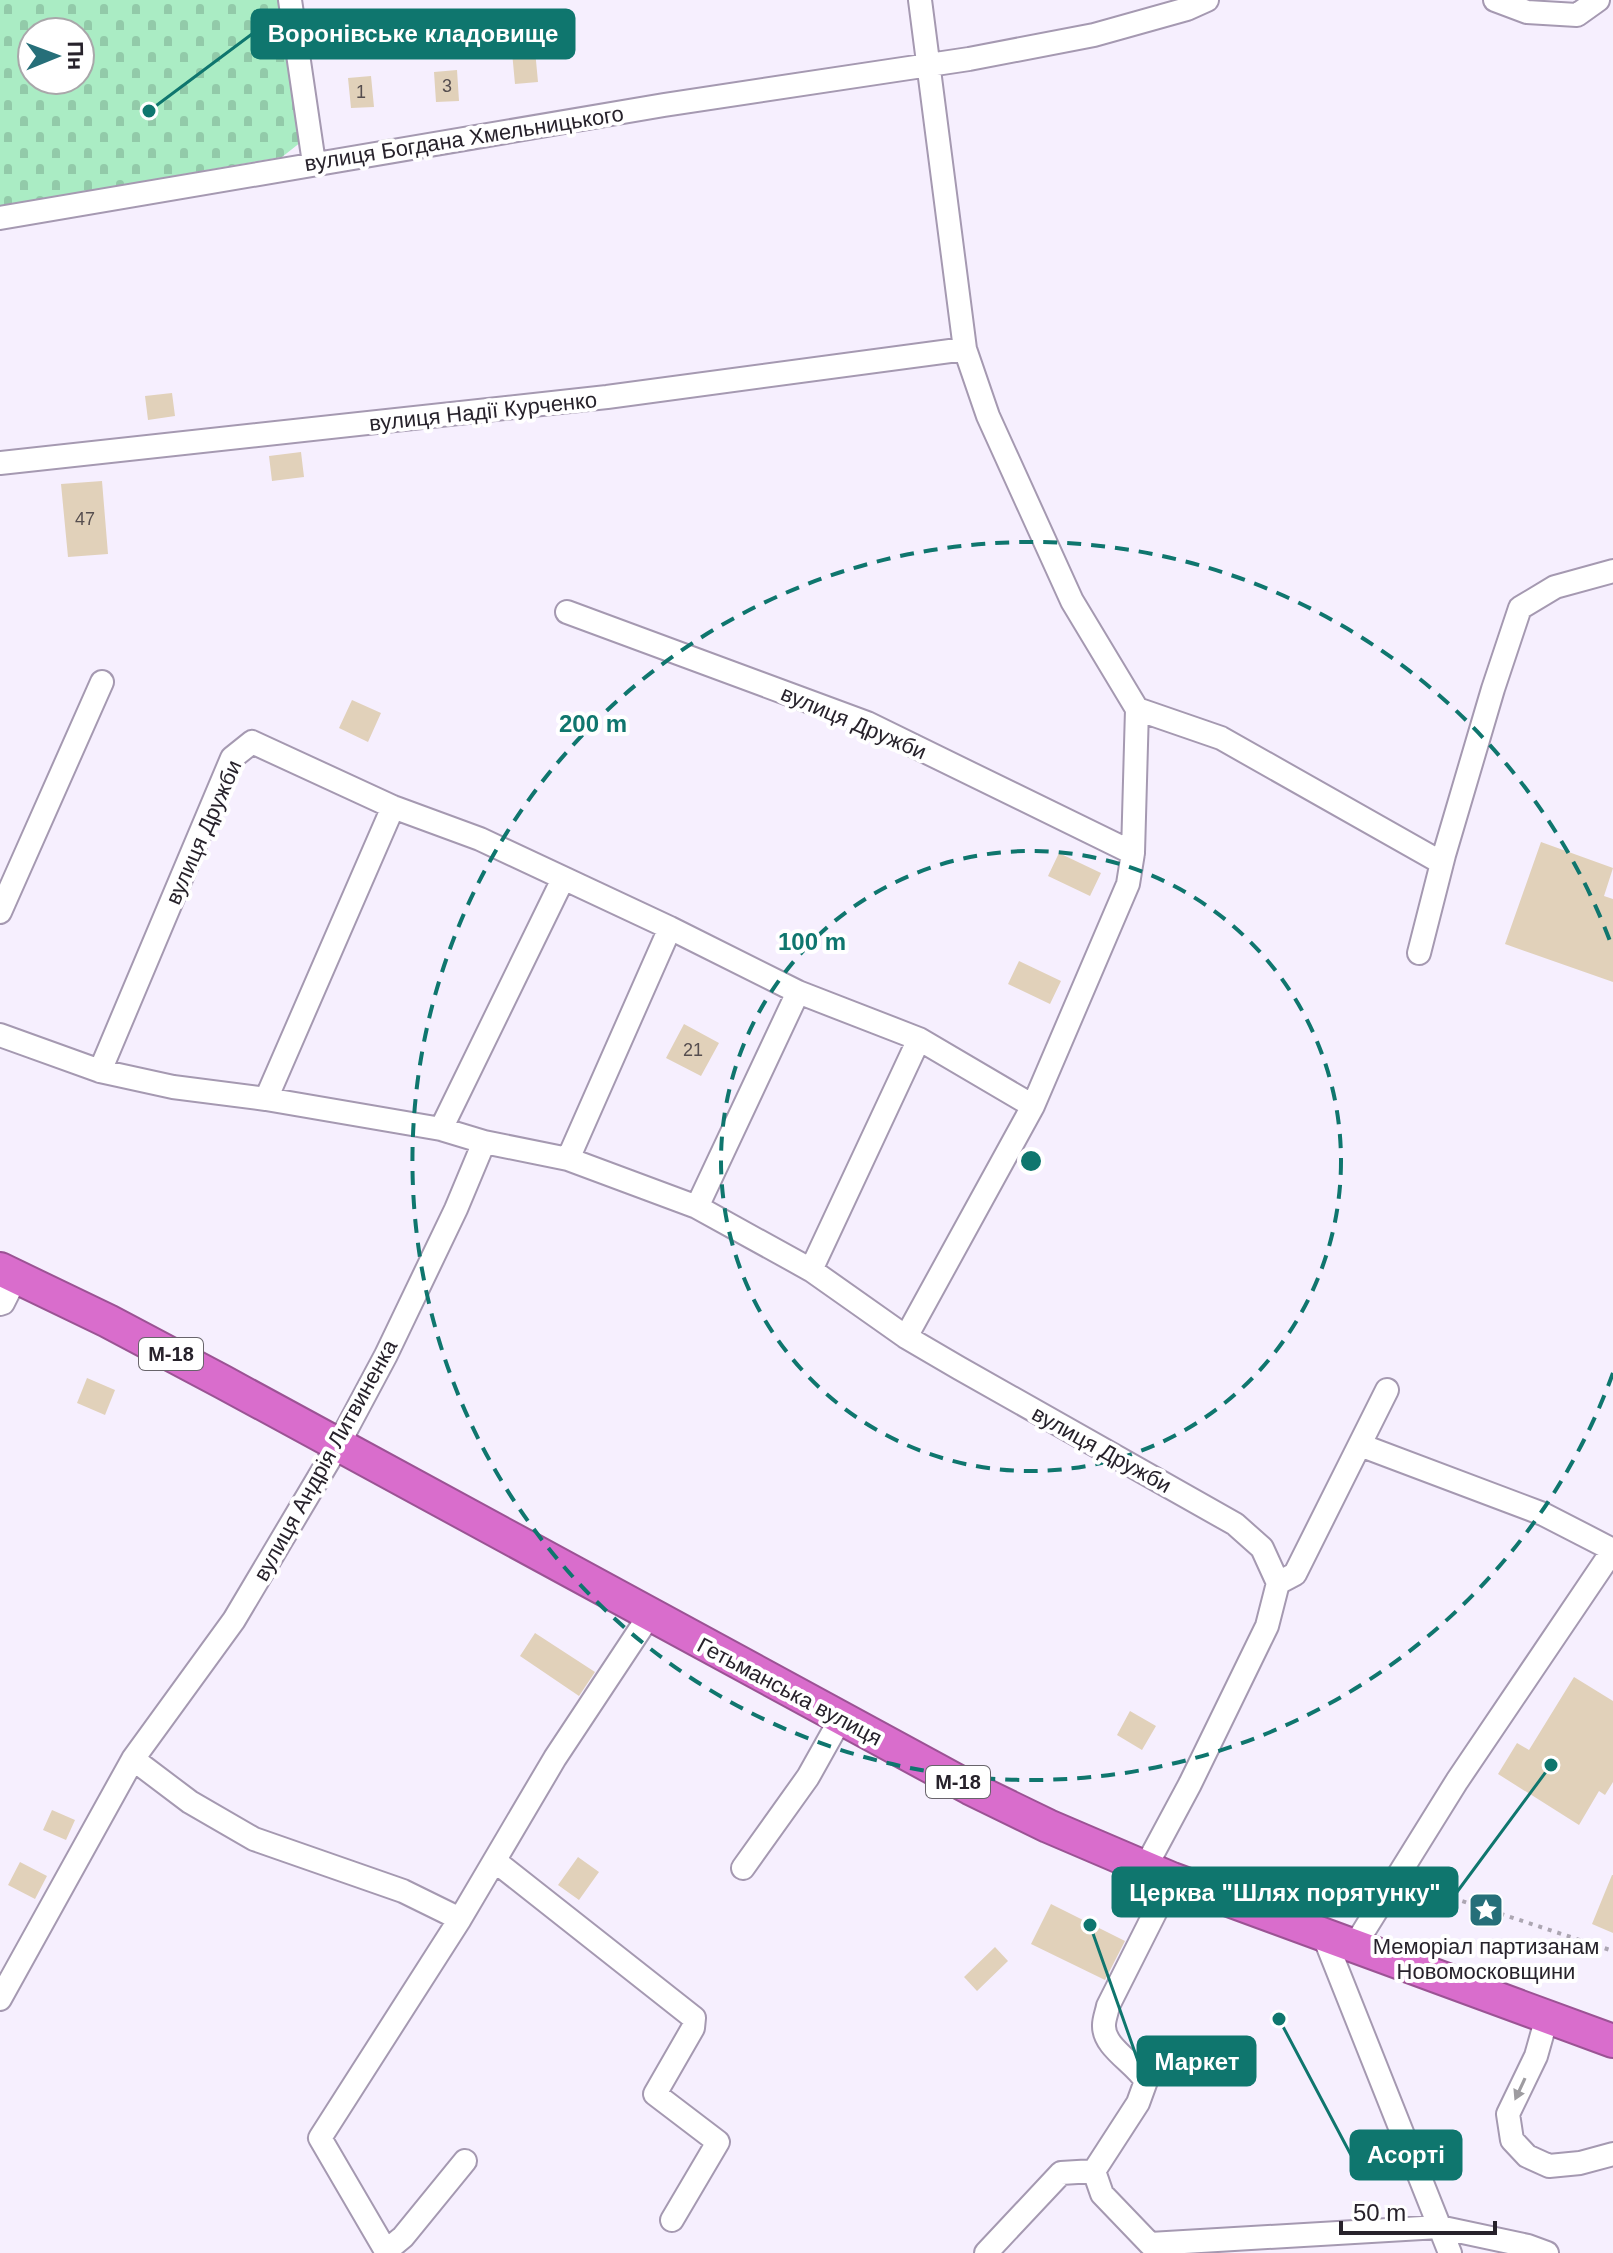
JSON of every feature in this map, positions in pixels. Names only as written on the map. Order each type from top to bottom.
[{"type":"highway","name":"Гетьманська вулиця","points":[[5,1283],[108,1321],[970,1788],[1158,1873],[1613,2041]]},
{"type":"street","points":[[290,0],[314,163]]},
{"type":"street","points":[[906,1337],[1033,1106],[1128,884],[1133,853],[1137,709],[1072,601],[988,416],[965,349],[920,0]]},
{"type":"street","name":"вулиця Богдана Хмельницького","points":[[0,218],[664,105],[969,59],[1094,35],[1187,9],[1207,0]]},
{"type":"street","points":[[1495,0],[1527,12],[1577,15],[1598,0]]},
{"type":"street","name":"вулиця Надії Курченко","points":[[0,463],[607,397],[965,349]]},
{"type":"street","points":[[1419,953],[1442,863],[1520,608],[1555,587],[1613,571]]},
{"type":"street","name":"вулиця Дружби","points":[[567,612],[867,723],[1133,853]]},
{"type":"street","points":[[0,912],[102,682]]},
{"type":"street","points":[[1137,709],[1221,738],[1442,863]]},
{"type":"street","name":"вулиця Дружби","points":[[100,1071],[232,758],[252,742],[393,807],[480,839],[798,992],[919,1039],[1033,1106]]},
{"type":"street","points":[[266,1099],[393,807]]},
{"type":"street","points":[[441,1129],[563,879]]},
{"type":"street","points":[[568,1159],[670,928]]},
{"type":"street","points":[[697,1207],[798,992]]},
{"type":"street","name":"вулиця Дружби","points":[[0,1035],[100,1071],[173,1087],[266,1099],[441,1129],[484,1142],[568,1159],[697,1207],[811,1270],[906,1337],[1235,1524],[1262,1548],[1278,1583]]},
{"type":"street","points":[[811,1270],[919,1039]]},
{"type":"street","name":"вулиця Андрія Литвиненка","points":[[0,1999],[133,1759],[234,1620],[338,1445],[386,1355],[456,1209],[484,1142]]},
{"type":"street","points":[[1094,2171],[1138,2103],[1146,2081],[1107,2040],[1104,2026],[1108,2006],[1190,1784],[1267,1626],[1278,1583],[1295,1574],[1387,1390]]},
{"type":"street","points":[[1355,1945],[1457,1781],[1613,1550],[1543,1514],[1360,1445]]},
{"type":"street","points":[[465,2161],[403,2237],[386,2251],[320,2138],[460,1919],[555,1758],[649,1616]]},
{"type":"street","points":[[743,1868],[808,1777],[841,1718]]},
{"type":"street","points":[[133,1759],[190,1802],[254,1839],[403,1891],[460,1919]]},
{"type":"street","points":[[495,1861],[694,2018],[693,2028],[655,2094],[718,2142],[672,2220]]},
{"type":"street","points":[[1323,1934],[1450,2253]]},
{"type":"street","points":[[1547,2017],[1536,2056],[1508,2114],[1512,2140],[1527,2156],[1549,2166],[1580,2163],[1613,2154]]},
{"type":"street","points":[[1094,2171],[1102,2194],[1150,2244],[1439,2227],[1547,2253]]},
{"type":"street","points":[[986,2253],[1061,2173],[1094,2171]]},
{"type":"path","points":[[1382,1899],[1420,1887],[1613,1951]]},
{"type":"green space","points":[[0,0],[282,0],[301,142],[282,157],[0,206]]},
{"type":"building","points":[[535,50],[538,82],[515,84],[512,52]]},
{"type":"building","points":[[457,70],[459,101],[436,102],[434,72]]},
{"type":"building","points":[[371,76],[374,107],[351,108],[348,78]]},
{"type":"building","points":[[172,393],[175,416],[148,420],[145,396]]},
{"type":"building","points":[[301,452],[304,477],[272,481],[269,456]]},
{"type":"building","points":[[102,481],[108,554],[68,557],[61,484]]},
{"type":"building","points":[[352,700],[381,713],[368,742],[339,728]]},
{"type":"building","points":[[1541,842],[1613,868],[1604,896],[1613,899],[1613,982],[1505,944]]},
{"type":"building","points":[[1059,853],[1101,873],[1090,896],[1048,876]]},
{"type":"building","points":[[1019,961],[1061,981],[1050,1004],[1008,984]]},
{"type":"building","points":[[684,1024],[719,1043],[701,1076],[666,1058]]},
{"type":"building","points":[[87,1378],[115,1390],[105,1415],[77,1403]]},
{"type":"building","points":[[535,1633],[595,1672],[579,1696],[520,1656]]},
{"type":"building","points":[[1574,1677],[1613,1701],[1613,1782],[1605,1795],[1599,1791],[1579,1825],[1498,1774],[1517,1743],[1529,1750]]},
{"type":"building","points":[[1130,1711],[1156,1726],[1142,1750],[1117,1735]]},
{"type":"building","points":[[52,1810],[75,1820],[66,1840],[43,1830]]},
{"type":"building","points":[[578,1857],[599,1872],[579,1900],[558,1885]]},
{"type":"building","points":[[20,1862],[47,1876],[35,1899],[8,1885]]},
{"type":"building","points":[[1613,1875],[1613,1933],[1592,1924]]},
{"type":"building","points":[[1051,1904],[1125,1941],[1105,1980],[1031,1944]]},
{"type":"building","points":[[995,1947],[1008,1961],[977,1991],[964,1977]]},
{"type":"place","name":"Воронівське кладовище","points":[[149,111]]},
{"type":"place","name":"Церква \"Шлях порятунку\"","points":[[1551,1765]]},
{"type":"place","name":"Меморіал партизанам Новомосковщини","points":[[1486,1910]]},
{"type":"place","name":"Маркет","points":[[1090,1925]]},
{"type":"place","name":"Асорті","points":[[1279,2019]]}]
